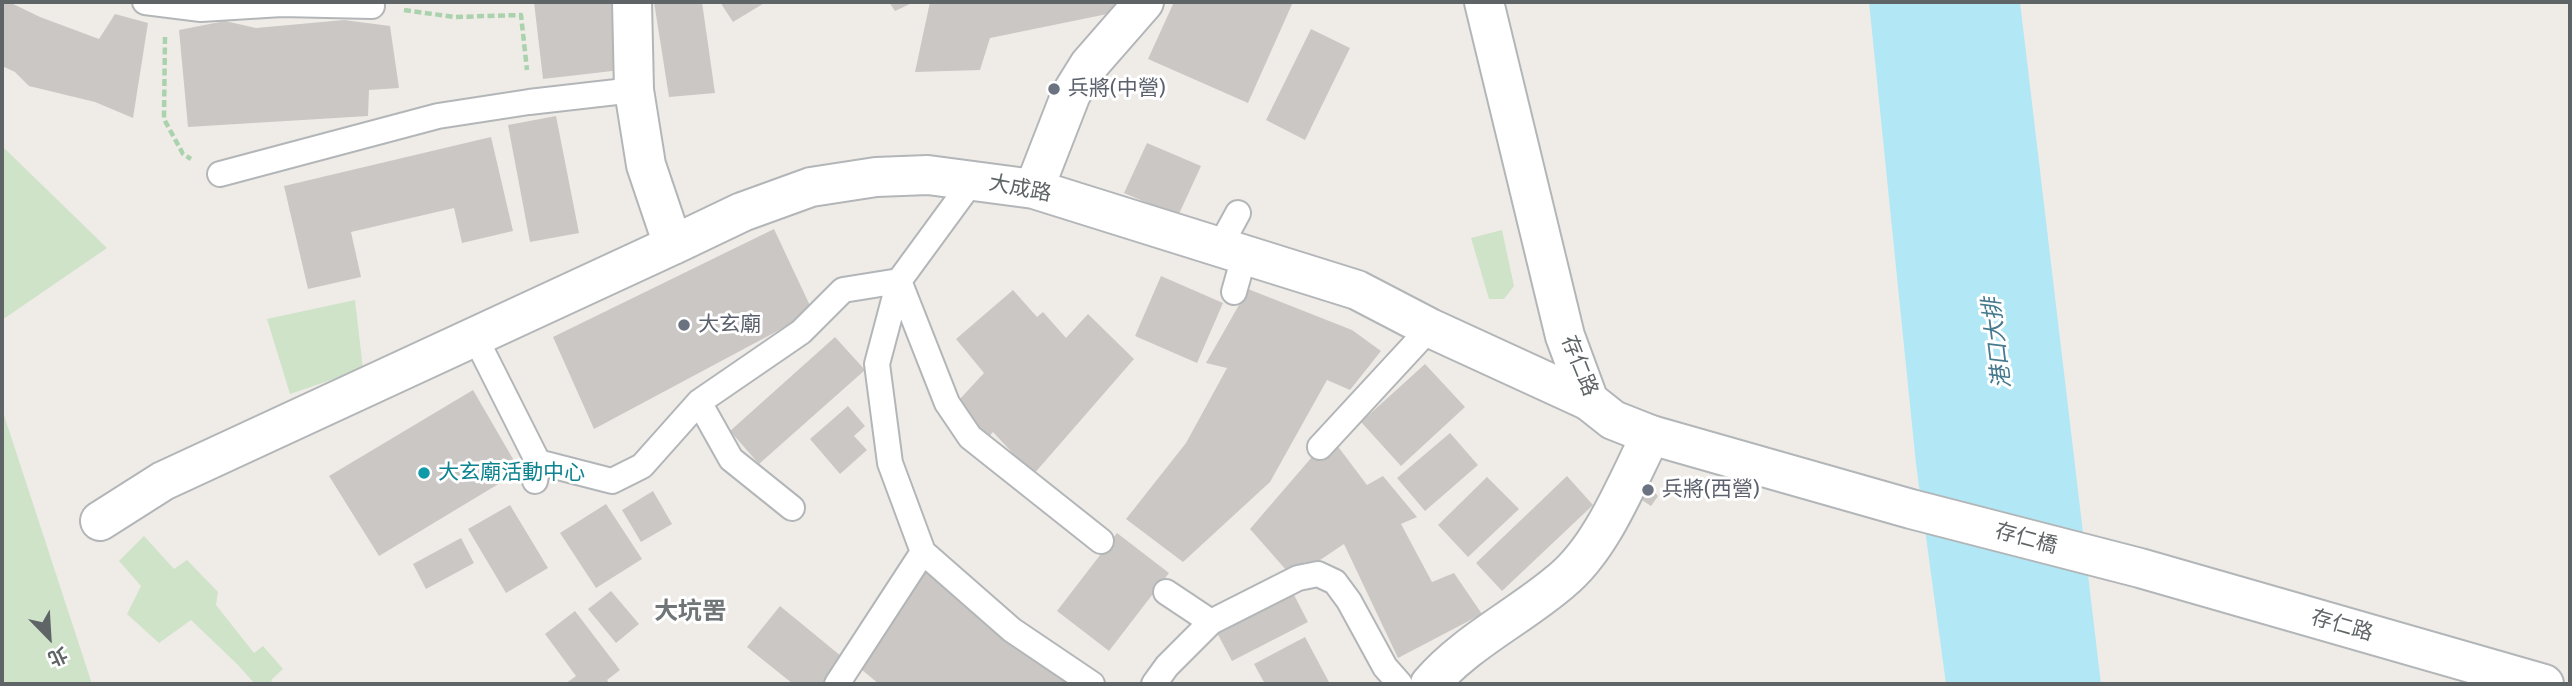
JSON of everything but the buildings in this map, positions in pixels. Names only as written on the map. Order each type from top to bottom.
[{"type":"street","points":[[632,2],[634,90],[646,165],[673,245]]},
{"type":"street","points":[[1034,188],[1072,94],[1089,65],[1144,2]]},
{"type":"street","name":"存仁路","points":[[1484,2],[1565,336],[1589,401],[1613,420],[1651,435],[1912,509]]},
{"type":"street","name":"大成路","points":[[100,521],[163,481],[742,212],[811,187],[876,177],[928,175],[1034,188],[1232,250],[1357,290],[1430,328],[1589,401]]},
{"type":"street","points":[[1430,684],[1464,653],[1563,581],[1592,547],[1651,435]]},
{"type":"street","name":"存仁橋","points":[[1912,509],[2140,568]]},
{"type":"street","name":"存仁路","points":[[2140,568],[2544,684]]},
{"type":"lane","points":[[155,3],[201,9],[282,3],[372,6]]},
{"type":"lane","points":[[220,174],[438,116],[634,90]]},
{"type":"lane","points":[[973,180],[899,281],[877,364],[890,463],[923,552],[1012,629],[1092,684]]},
{"type":"lane","points":[[1234,292],[1232,250],[1238,213]]},
{"type":"lane","points":[[475,337],[537,471],[612,481],[642,466],[699,401],[801,332],[843,290],[899,281]]},
{"type":"lane","points":[[899,281],[947,403],[970,437],[1101,541]]},
{"type":"lane","points":[[1320,447],[1430,328]]},
{"type":"lane","points":[[699,401],[731,459],[792,508]]},
{"type":"lane","points":[[837,684],[923,552]]},
{"type":"lane","points":[[1154,684],[1167,666],[1211,622],[1298,578],[1318,574],[1335,582],[1349,601],[1385,667],[1400,684]]},
{"type":"lane","points":[[1166,592],[1211,622]]},
{"type":"path","points":[[155,3],[164,119],[183,154],[220,174]]},
{"type":"path","points":[[372,6],[454,17],[521,15],[529,102]]},
{"type":"green space","points":[[2,146],[107,248],[2,320]]},
{"type":"green space","points":[[1502,230],[1514,286],[1504,299],[1489,299],[1471,238]]},
{"type":"green space","points":[[355,300],[363,369],[290,394],[267,319]]},
{"type":"green space","points":[[2,409],[92,684],[2,684]]},
{"type":"green space","points":[[144,536],[174,569],[187,560],[218,592],[216,605],[254,653],[263,646],[283,669],[271,680],[274,684],[255,684],[191,620],[159,643],[127,614],[141,586],[119,561]]},
{"type":"water","name":"港口大排","points":[[1869,2],[2020,2],[2101,684],[1946,684],[1916,464]]},
{"type":"place","name":"兵將(中營)","points":[[1054,89]]},
{"type":"place","name":"大玄廟","points":[[684,325]]},
{"type":"place","name":"大玄廟活動中心","points":[[424,473]]},
{"type":"place","name":"兵將(西營)","points":[[1648,490]]},
{"type":"district","name":"大坑罟","points":[[690,612]]}]
